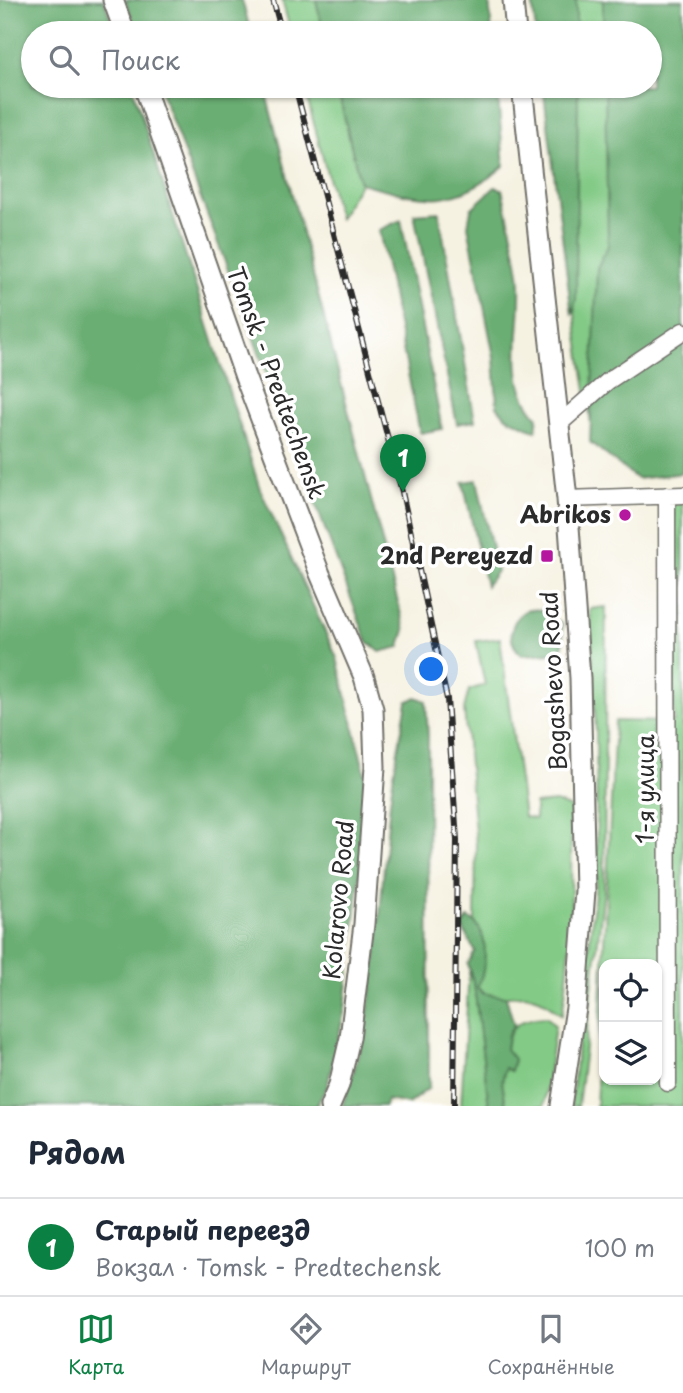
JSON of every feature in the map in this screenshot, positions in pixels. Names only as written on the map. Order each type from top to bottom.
[{"type":"main road","points":[[113,0],[121,21]]},
{"type":"main road","points":[[513,0],[515,21]]},
{"type":"main road","name":"Tomsk - Predtechensk","points":[[148,98],[245,377],[370,695]]},
{"type":"main road","name":"Bogashevo Road","points":[[523,98],[567,499],[580,678],[586,844],[576,1008],[561,1106]]},
{"type":"main road","name":"Kolarovo Road","points":[[330,1106],[339,1085],[350,1038],[363,923],[376,757],[370,695]]},
{"type":"street","points":[[559,424],[608,381],[683,331]]},
{"type":"street","points":[[567,499],[675,495]]},
{"type":"street","name":"1-я улица","points":[[668,1083],[675,495]]},
{"type":"green space","points":[[0,0],[104,0],[111,21],[21,21],[21,98],[136,98],[260,489],[337,658],[366,778],[365,828],[345,1008],[327,1087],[316,1106],[0,1106]]},
{"type":"green space","points":[[125,0],[242,0],[248,21],[133,21]]},
{"type":"green space","points":[[282,0],[316,0],[321,21],[288,21]]},
{"type":"green space","points":[[316,0],[489,0],[491,21],[321,21]]},
{"type":"green space","points":[[532,0],[576,0],[576,21],[535,21]]},
{"type":"green space","points":[[541,0],[683,0],[594,444],[577,331],[551,98],[662,98],[662,21],[543,21]]},
{"type":"green space","points":[[603,0],[683,0],[683,473],[637,479],[590,442],[597,268],[608,246],[605,98],[662,98],[662,21],[603,21]]},
{"type":"green space","points":[[163,98],[267,98],[405,630],[400,647],[380,652],[367,641]]},
{"type":"green space","points":[[307,98],[340,98],[360,183],[339,219]]},
{"type":"green space","points":[[340,98],[498,98],[504,166],[485,180],[468,190],[435,197],[419,197],[360,183]]},
{"type":"green space","points":[[545,98],[578,98],[576,300],[572,315]]},
{"type":"green space","points":[[495,187],[502,189],[519,273],[518,367],[520,385],[527,402],[538,417],[536,431],[506,417],[497,406],[494,357],[468,226],[471,209]]},
{"type":"green space","points":[[439,212],[475,421],[457,424],[414,214]]},
{"type":"green space","points":[[401,220],[442,429],[420,433],[379,230]]},
{"type":"green space","points":[[477,480],[497,571],[486,586],[463,482]]},
{"type":"green space","points":[[673,499],[683,499],[683,1106],[596,1106],[599,1045],[599,1085],[662,1085],[662,959],[603,959],[615,721],[674,722]]},
{"type":"green space","points":[[606,607],[604,891],[578,1106],[571,1106],[597,875],[596,733],[590,609]]},
{"type":"green space","points":[[528,609],[542,610],[562,623],[563,646],[553,653],[522,655],[513,643],[512,630],[517,618]]},
{"type":"green space","points":[[500,638],[524,817],[535,819],[535,804],[556,802],[571,808],[570,937],[562,1015],[536,997],[489,995],[477,987],[482,978],[484,944],[475,921],[476,844],[464,709],[469,690],[485,685],[476,641]]},
{"type":"green space","points":[[416,697],[426,701],[428,736],[429,1088],[408,1104],[387,1100],[385,1106],[342,1106],[365,1027],[377,948],[394,776],[407,702]]},
{"type":"green space","points":[[468,918],[481,931],[484,940],[485,960],[477,987],[482,993],[506,997],[514,1025],[508,1034],[506,1049],[514,1059],[511,1071],[505,1068],[502,1082],[506,1106],[489,1106],[474,985],[468,964],[475,951],[462,927]]},
{"type":"green space","points":[[469,971],[474,985],[489,1106],[461,1106]]},
{"type":"green space","points":[[547,1017],[555,1026],[544,1106],[506,1106],[502,1082],[505,1068],[511,1070],[514,1060],[506,1049],[510,1033],[524,1021]]},
{"type":"railway","points":[[273,0],[279,21]]},
{"type":"railway","points":[[298,98],[402,492],[447,699],[457,840],[454,1106]]},
{"type":"place","name":"Старый переезд","points":[[403,492]]},
{"type":"place","name":"Abrikos","points":[[625,515]]},
{"type":"place","name":"2nd Pereyezd","points":[[547,556]]}]
